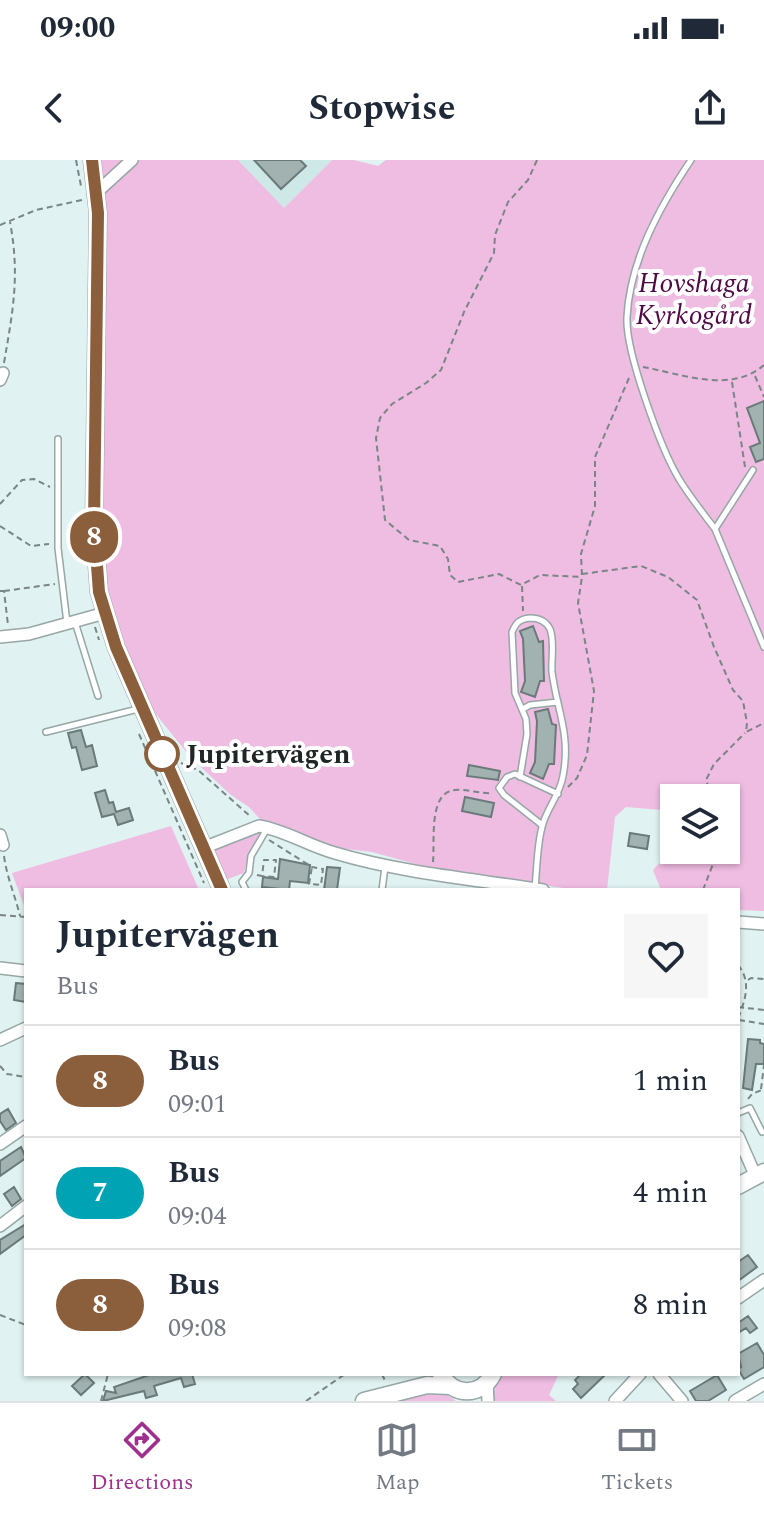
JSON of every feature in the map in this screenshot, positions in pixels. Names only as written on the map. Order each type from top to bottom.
[{"type":"street","points":[[92,160],[97,192],[95,547],[99,592],[116,647],[221,888]]},
{"type":"street","points":[[97,192],[132,160]]},
{"type":"street","points":[[5,637],[105,613]]},
{"type":"street","points":[[203,848],[264,830],[334,853],[497,886],[525,888]]},
{"type":"street","points":[[740,922],[764,924]]},
{"type":"street","points":[[0,968],[24,971]]},
{"type":"street","points":[[0,1040],[24,1029]]},
{"type":"street","points":[[0,1144],[24,1127]]},
{"type":"street","points":[[740,1139],[760,1174],[740,1185]]},
{"type":"street","points":[[0,1226],[24,1208]]},
{"type":"street","points":[[740,1297],[764,1280]]},
{"type":"street","points":[[367,1400],[421,1376]]},
{"type":"street","points":[[615,1401],[638,1376]]},
{"type":"street","points":[[661,1376],[682,1401]]},
{"type":"street","points":[[367,1400],[427,1385],[475,1391],[490,1379]]},
{"type":"street","points":[[488,1401],[490,1379]]},
{"type":"street","points":[[735,1401],[764,1384]]},
{"type":"lane","points":[[691,160],[652,224],[640,258],[627,317],[629,342],[671,463],[715,529],[764,647]]},
{"type":"lane","points":[[58,439],[58,544],[62,583],[71,623],[98,696]]},
{"type":"lane","points":[[715,529],[753,470]]},
{"type":"lane","points":[[520,777],[527,734],[523,709],[515,693],[512,632],[516,623],[536,618],[545,622],[550,629],[553,674],[565,727],[565,761],[558,794],[542,825],[539,888]]},
{"type":"lane","points":[[523,709],[530,705],[558,702]]},
{"type":"lane","points":[[46,732],[143,707]]},
{"type":"lane","points":[[542,825],[499,788],[507,777],[515,774],[558,794]]},
{"type":"lane","points":[[245,888],[242,882],[264,830]]},
{"type":"lane","points":[[382,888],[385,864]]},
{"type":"lane","points":[[740,1112],[750,1108],[762,1132]]},
{"type":"path","points":[[521,585],[499,574],[458,582],[450,575],[448,559],[440,546],[409,540],[385,520],[376,438],[380,418],[392,404],[441,370],[464,312],[494,253],[495,235],[508,202],[528,180],[537,160]]},
{"type":"path","points":[[0,225],[36,210],[83,200],[97,192]]},
{"type":"path","points":[[1,376],[17,283],[10,222]]},
{"type":"path","points":[[558,794],[577,778],[587,755],[593,703],[594,691],[578,603],[581,554],[595,506],[595,457],[635,366],[731,381],[754,374],[764,365]]},
{"type":"path","points":[[754,374],[764,397]]},
{"type":"path","points":[[731,381],[747,479]]},
{"type":"path","points":[[0,504],[22,480],[34,479],[48,487],[58,488]]},
{"type":"path","points":[[0,526],[31,546],[58,544]]},
{"type":"path","points":[[521,585],[540,575],[582,576],[641,566],[668,577],[697,600],[733,690],[743,701],[746,732]]},
{"type":"path","points":[[5,637],[2,591],[62,583]]},
{"type":"path","points":[[521,585],[523,619]]},
{"type":"path","points":[[707,784],[706,780],[714,764],[746,732],[764,723]]},
{"type":"path","points":[[179,762],[198,770],[248,812],[264,830],[312,867],[323,869],[321,885],[309,884]]},
{"type":"path","points":[[431,873],[437,802],[443,793],[452,790],[502,793]]},
{"type":"path","points":[[173,815],[206,888]]},
{"type":"path","points":[[1,840],[10,888],[16,897],[20,916]]},
{"type":"path","points":[[247,875],[274,877],[276,860],[264,860],[262,876]]},
{"type":"path","points":[[704,888],[713,864]]},
{"type":"path","points":[[306,888],[312,867]]},
{"type":"path","points":[[0,915],[24,917]]},
{"type":"path","points":[[740,968],[747,981],[740,1007],[764,1010]]},
{"type":"path","points":[[745,975],[764,979]]},
{"type":"path","points":[[747,981],[751,978]]},
{"type":"path","points":[[740,1020],[764,1024]]},
{"type":"path","points":[[750,1108],[748,1097],[762,1090],[764,1065]]},
{"type":"path","points":[[0,1066],[7,1074],[24,1077]]},
{"type":"path","points":[[0,1315],[24,1324]]},
{"type":"path","points":[[101,1401],[107,1376]]},
{"type":"path","points":[[306,1401],[342,1376]]},
{"type":"path","points":[[383,1376],[387,1384]]},
{"type":"shaded area","points":[[238,160],[332,160],[284,208]]},
{"type":"green space","name":"Hovshaga Kyrkogård","points":[[98,160],[238,160],[284,208],[332,160],[354,160],[378,166],[386,160],[764,160],[764,911],[740,910],[740,888],[660,888],[653,870],[660,862],[740,864],[740,784],[660,784],[660,810],[626,807],[615,817],[607,888],[563,888],[426,867],[372,852],[331,847],[261,820],[192,759],[150,707],[124,651],[114,620],[102,559]]},
{"type":"green space","points":[[171,826],[198,888],[24,888],[24,906],[12,873]]},
{"type":"green space","points":[[260,833],[248,855],[244,873],[225,880],[214,855],[216,850]]},
{"type":"green space","points":[[502,1376],[558,1376],[549,1395],[556,1401],[493,1401],[495,1385]]},
{"type":"green space","points":[[422,1392],[446,1394],[456,1401],[391,1401]]},
{"type":"building","points":[[254,160],[300,160],[306,166],[281,189]]},
{"type":"building","points":[[764,401],[764,459],[756,462],[750,447],[760,443],[747,408]]},
{"type":"building","points":[[533,626],[539,642],[543,641],[544,681],[540,681],[535,697],[521,692],[525,681],[520,631]]},
{"type":"building","points":[[548,709],[552,724],[556,725],[554,764],[549,764],[543,779],[530,773],[535,762],[535,712]]},
{"type":"building","points":[[81,730],[86,747],[92,745],[97,766],[82,770],[76,747],[72,748],[68,733]]},
{"type":"building","points":[[469,765],[500,771],[498,780],[467,776]]},
{"type":"building","points":[[105,790],[116,812],[129,808],[133,820],[118,825],[114,814],[102,817],[95,793]]},
{"type":"building","points":[[465,797],[494,803],[491,817],[462,811]]},
{"type":"building","points":[[630,833],[649,836],[647,849],[628,846]]},
{"type":"building","points":[[280,859],[310,865],[308,883],[290,881],[289,888],[262,887],[263,877],[278,879]]},
{"type":"building","points":[[327,867],[340,868],[337,888],[324,888]]},
{"type":"building","points":[[16,983],[24,984],[24,1002],[14,1000]]},
{"type":"building","points":[[748,1039],[760,1040],[764,1044],[764,1064],[756,1064],[752,1090],[743,1088]]},
{"type":"building","points":[[8,1109],[16,1123],[6,1130],[0,1121],[0,1114]]},
{"type":"building","points":[[21,1147],[24,1159],[0,1176],[0,1161]]},
{"type":"building","points":[[14,1187],[21,1199],[12,1206],[4,1194]]},
{"type":"building","points":[[24,1225],[24,1236],[0,1254],[0,1240]]},
{"type":"building","points":[[748,1255],[757,1267],[740,1280],[740,1261]]},
{"type":"building","points":[[748,1316],[757,1328],[750,1333],[746,1328],[740,1332],[740,1322]]},
{"type":"building","points":[[757,1343],[764,1355],[764,1367],[744,1379],[740,1372],[740,1353]]},
{"type":"building","points":[[83,1376],[94,1383],[81,1395],[72,1386]]},
{"type":"building","points":[[146,1376],[193,1376],[195,1384],[184,1387],[181,1378],[154,1386],[157,1395],[146,1398],[144,1391],[103,1401],[106,1391],[116,1393],[114,1387]]},
{"type":"building","points":[[579,1376],[604,1376],[581,1398],[573,1389],[578,1384],[575,1380]]},
{"type":"building","points":[[715,1376],[726,1390],[708,1401],[696,1401],[690,1391]]},
{"type":"bus line","name":"8","points":[[92,160],[98,213],[94,525],[99,592],[116,647],[221,888]]},
{"type":"place","name":"Jupitervägen","points":[[162,754]]}]
